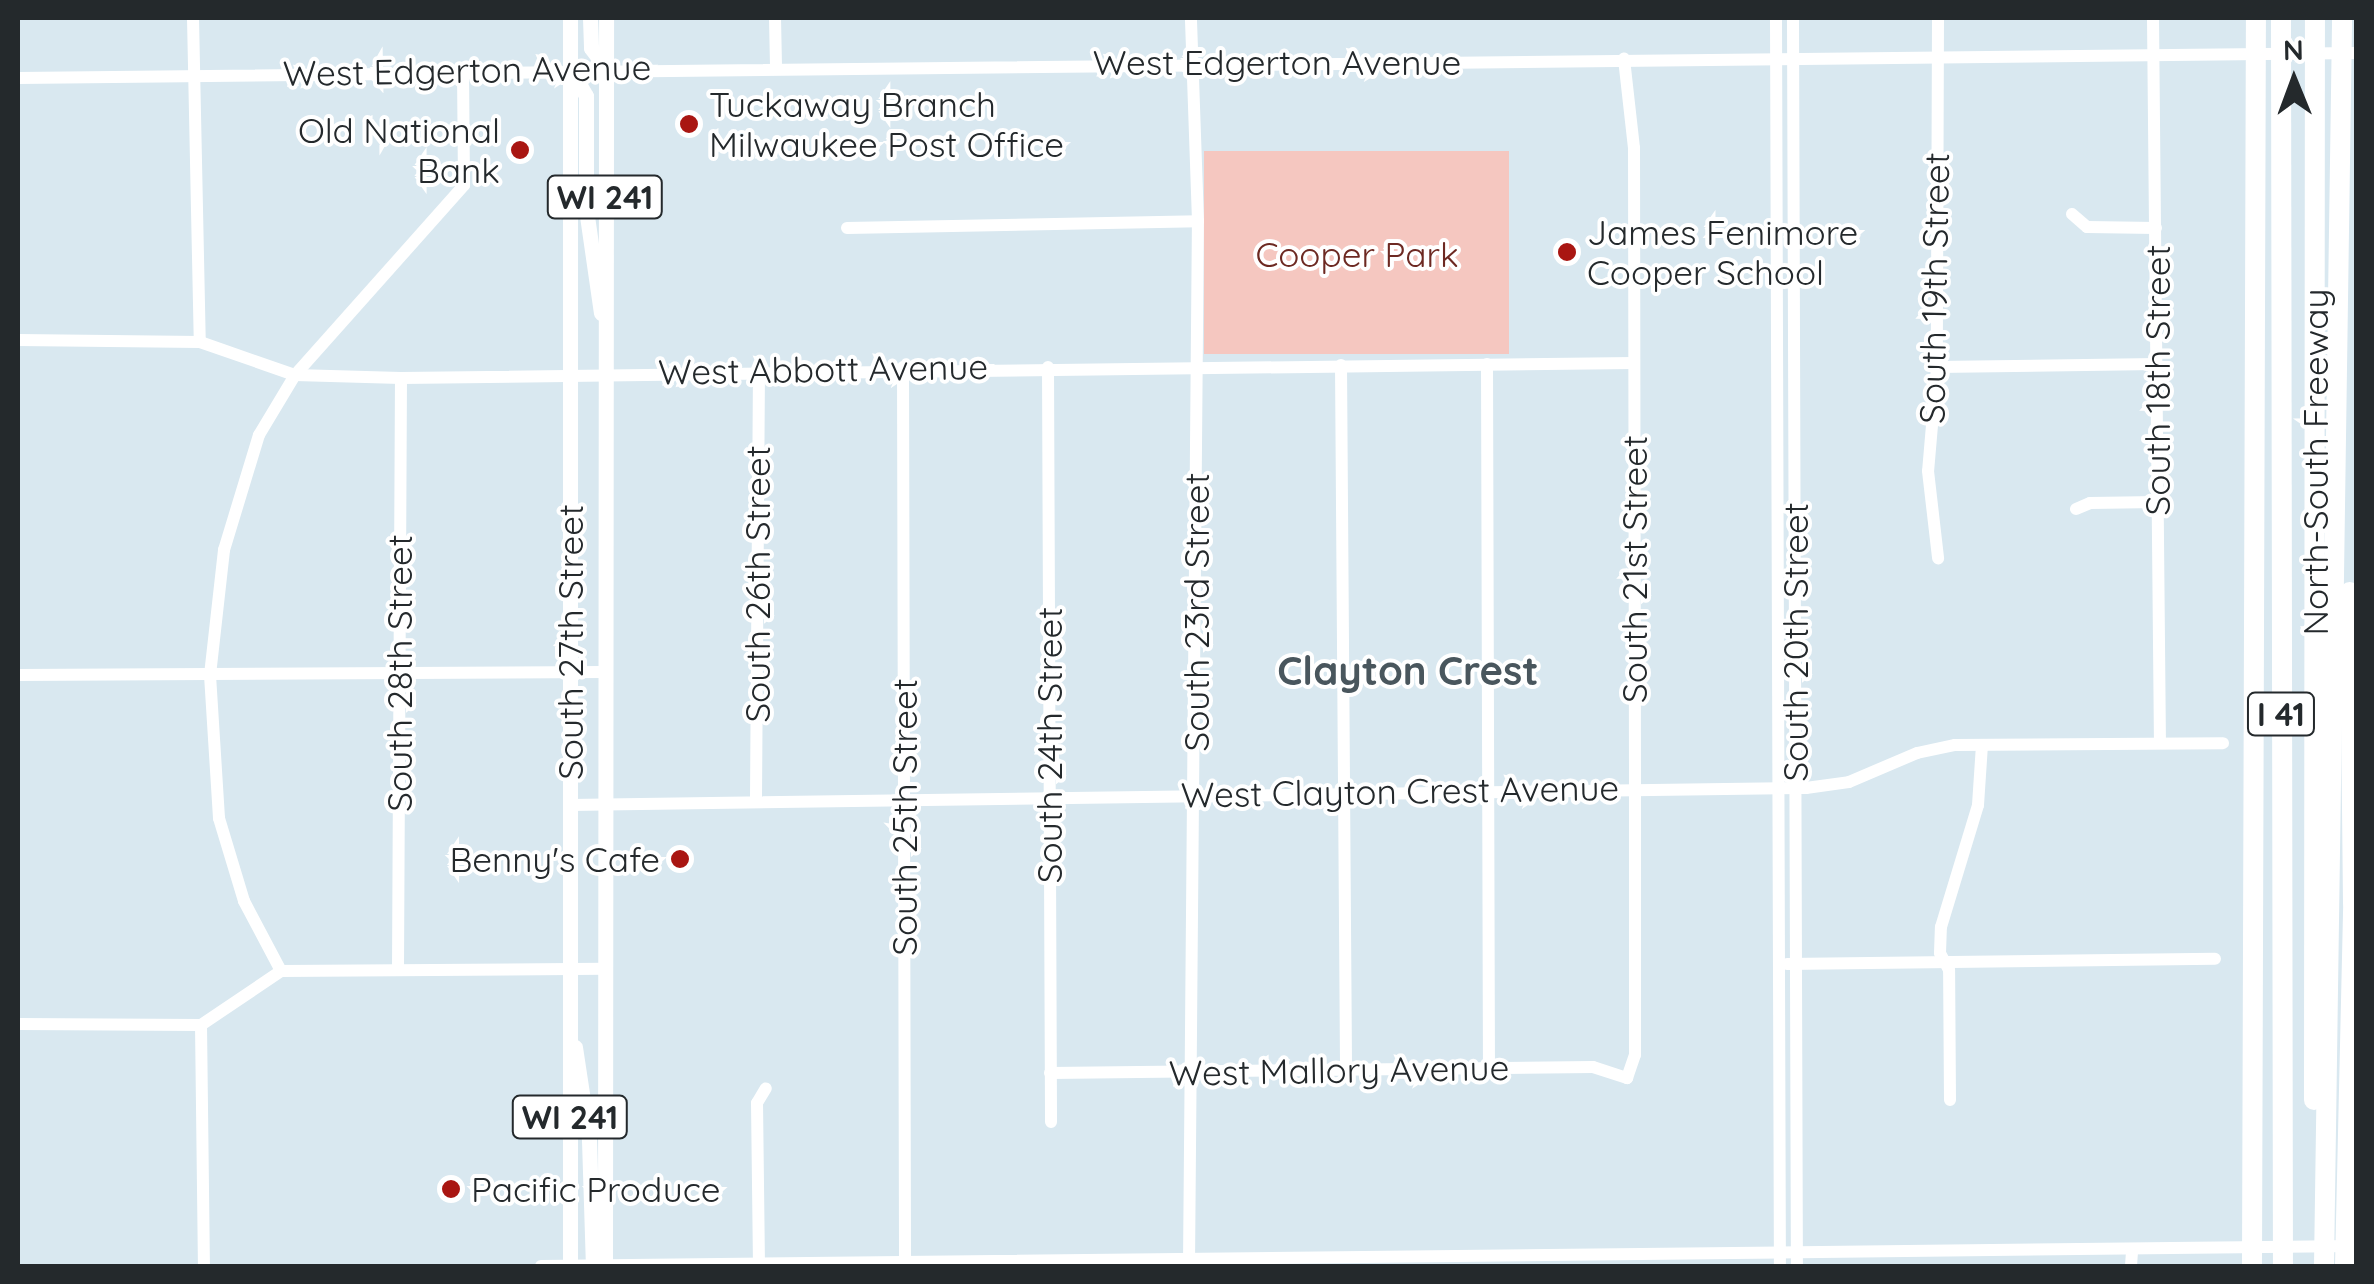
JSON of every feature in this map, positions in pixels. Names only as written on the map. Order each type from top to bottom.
[{"type":"highway","points":[[2244,18],[2252,112]]},
{"type":"highway","points":[[2249,1266],[2252,112],[2256,18]]},
{"type":"highway","name":"North-South Freeway","points":[[2280,18],[2283,1266]]},
{"type":"highway","name":"North-South Freeway","points":[[2315,18],[2316,1266]]},
{"type":"highway","name":"I 41","points":[[2324,1266],[2341,410],[2342,18]]},
{"type":"highway","points":[[2341,410],[2353,825],[2345,1266]]},
{"type":"main road","name":"South 27th Street","points":[[570,18],[570,1266]]},
{"type":"main road","points":[[590,18],[591,48],[606,68]]},
{"type":"main road","name":"South 27th Street","points":[[599,1266],[606,801],[606,18]]},
{"type":"main road","points":[[570,68],[586,96],[587,225],[593,289],[605,326]]},
{"type":"main road","points":[[570,1034],[582,1069],[599,1266]]},
{"type":"street","points":[[193,18],[198,74],[200,342]]},
{"type":"street","points":[[775,18],[776,66]]},
{"type":"street","name":"South 23rd Street","points":[[1189,1263],[1198,221],[1191,18]]},
{"type":"street","name":"South 20th Street","points":[[1776,18],[1780,1260]]},
{"type":"street","name":"South 20th Street","points":[[1793,18],[1797,1260]]},
{"type":"street","name":"South 19th Street","points":[[1938,18],[1938,367],[1928,471],[1938,558]]},
{"type":"street","name":"South 18th Street","points":[[2153,18],[2160,743]]},
{"type":"street","name":"West Edgerton Avenue","points":[[18,78],[570,68],[2356,53]]},
{"type":"street","name":"South 21st Street","points":[[1624,59],[1634,148],[1635,1056],[1626,1078]]},
{"type":"street","points":[[281,972],[244,901],[218,818],[210,675],[224,550],[259,435],[295,375],[456,198],[466,171],[463,70]]},
{"type":"street","points":[[2072,214],[2088,227],[2156,228]]},
{"type":"street","points":[[848,228],[1198,221]]},
{"type":"street","name":"West Abbott Avenue","points":[[18,340],[200,342],[295,375],[401,378],[902,367],[1634,363]]},
{"type":"street","points":[[1487,364],[1488,1068]]},
{"type":"street","points":[[1938,367],[2157,364]]},
{"type":"street","points":[[1341,366],[1346,1070]]},
{"type":"street","name":"South 25th Street","points":[[902,367],[905,1264]]},
{"type":"street","name":"South 24th Street","points":[[1048,367],[1051,1122]]},
{"type":"street","name":"South 26th Street","points":[[756,798],[759,370]]},
{"type":"street","name":"South 28th Street","points":[[398,968],[401,378]]},
{"type":"street","points":[[2076,509],[2090,503],[2157,502]]},
{"type":"street","points":[[18,676],[605,672]]},
{"type":"street","name":"West Clayton Crest Avenue","points":[[570,805],[756,798],[1795,788],[1849,782],[1936,748],[2223,743]]},
{"type":"street","points":[[1950,1100],[1944,908],[1978,805],[1982,745]]},
{"type":"street","points":[[1779,964],[2214,959]]},
{"type":"street","points":[[18,1024],[201,1025],[281,972],[398,968],[605,970]]},
{"type":"street","points":[[201,1025],[204,1266]]},
{"type":"street","name":"West Mallory Avenue","points":[[1050,1073],[1593,1067],[1626,1078]]},
{"type":"street","points":[[759,1265],[757,1104],[766,1088]]},
{"type":"street","points":[[541,1266],[1867,1260],[2356,1246]]},
{"type":"street","points":[[2131,1266],[2132,1250]]},
{"type":"green space","name":"Cooper Park","points":[[1204,151],[1509,151],[1509,354],[1204,354]]},
{"type":"place","name":"Tuckaway Branch Milwaukee Post Office","points":[[689,124]]},
{"type":"place","name":"Old National Bank","points":[[520,150]]},
{"type":"place","name":"James Fenimore Cooper School","points":[[1567,252]]},
{"type":"place","name":"Benny's Cafe","points":[[680,859]]},
{"type":"place","name":"Pacific Produce","points":[[451,1189]]},
{"type":"district","name":"Clayton Crest","points":[[1408,670]]}]
